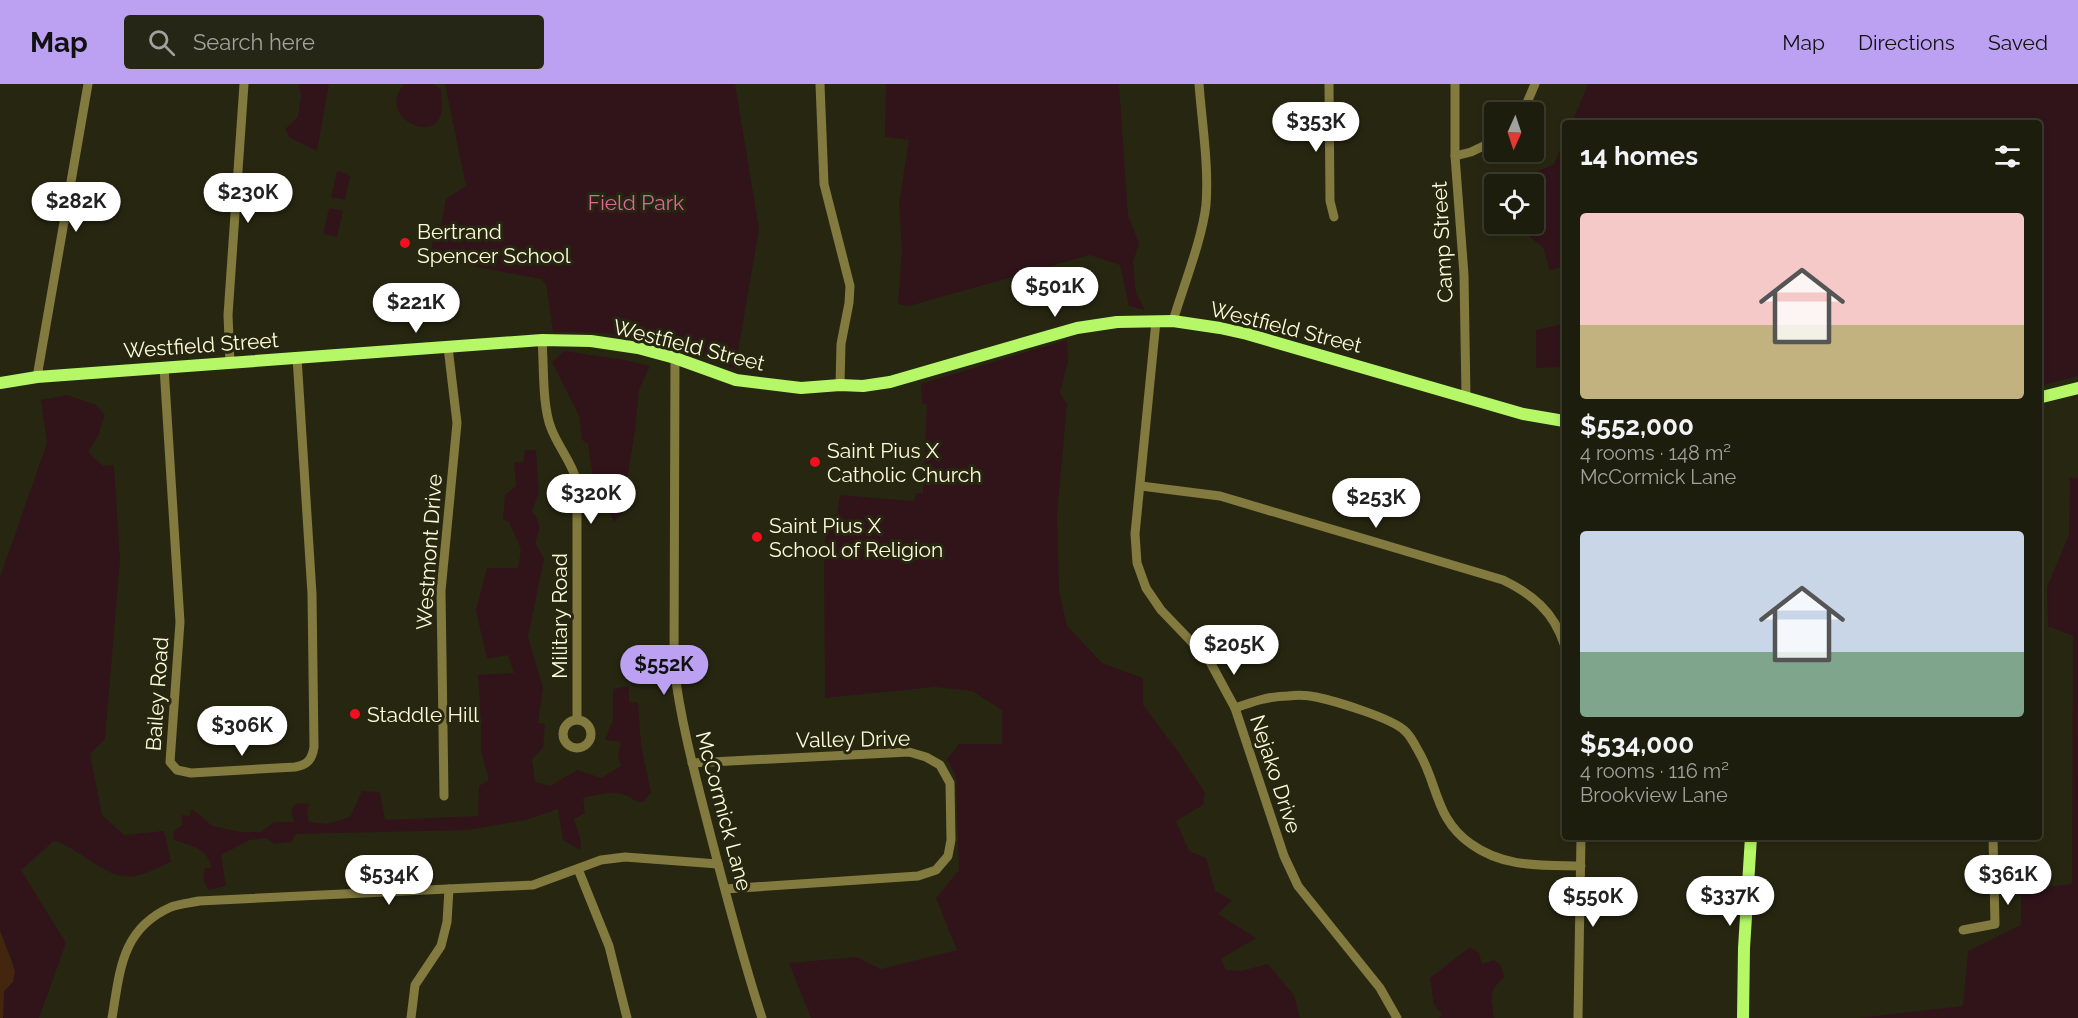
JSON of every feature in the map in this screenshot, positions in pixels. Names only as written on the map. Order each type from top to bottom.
[{"type":"main road","name":"Westfield Street","points":[[0,383],[37,377],[542,340],[591,341],[638,348],[675,358],[736,380],[801,388],[863,386],[890,382],[1077,328],[1117,322],[1173,321],[1247,334],[1523,414],[1562,421]]},
{"type":"main road","points":[[2042,397],[2078,388]]},
{"type":"main road","points":[[1743,1018],[1750,840]]},
{"type":"street","points":[[37,377],[88,84]]},
{"type":"street","points":[[230,363],[228,315],[244,84]]},
{"type":"street","points":[[820,84],[824,184],[850,286],[841,344],[840,385]]},
{"type":"street","points":[[1173,321],[1206,207],[1207,179],[1199,84]]},
{"type":"street","points":[[1329,84],[1330,201],[1334,217]]},
{"type":"street","name":"Camp Street","points":[[1455,84],[1455,156],[1464,275],[1466,397]]},
{"type":"street","points":[[1527,102],[1535,84]]},
{"type":"street","points":[[1455,156],[1484,145]]},
{"type":"street","name":"Nejako Drive","points":[[1156,321],[1135,534],[1137,563],[1146,588],[1161,610],[1209,660],[1224,684],[1235,708],[1284,856],[1298,886],[1380,988],[1397,1018]]},
{"type":"street","name":"Military Road","points":[[542,340],[549,422],[574,471],[577,482],[577,719]]},
{"type":"street","name":"Westmont Drive","points":[[444,796],[441,591],[457,423],[448,347]]},
{"type":"street","name":"Bailey Road","points":[[164,367],[180,622],[170,762],[177,770],[190,773],[295,767],[309,761],[314,747],[312,594],[297,357]]},
{"type":"street","name":"McCormick Lane","points":[[675,358],[674,667],[683,729],[718,864],[762,1018]]},
{"type":"street","points":[[1141,486],[1220,496],[1503,580],[1524,590],[1544,608],[1562,638]]},
{"type":"street","points":[[1235,708],[1261,699],[1288,696],[1315,697],[1382,718],[1405,730],[1421,755],[1438,804],[1454,829],[1469,843],[1493,858],[1523,864],[1581,866]]},
{"type":"street","name":"Valley Drive","points":[[692,763],[909,753],[926,757],[940,765],[950,783],[951,840],[948,856],[936,870],[918,876],[725,889]]},
{"type":"street","points":[[1578,1018],[1581,840]]},
{"type":"street","points":[[1963,930],[1995,924],[1993,840]]},
{"type":"street","points":[[112,1018],[121,968],[130,941],[150,918],[173,906],[199,901],[533,885],[601,860],[625,857],[718,864]]},
{"type":"street","points":[[578,869],[609,946],[627,1018]]},
{"type":"street","points":[[411,1018],[415,984],[441,946],[447,922],[449,889]]},
{"type":"green space","points":[[299,84],[329,84],[317,151],[289,137],[285,129],[298,117],[301,95]]},
{"type":"green space","points":[[404,84],[434,84],[441,89],[441,114],[434,124],[426,127],[417,126],[408,122],[401,114],[397,105],[397,95]]},
{"type":"green space","name":"Field Park","points":[[445,84],[735,84],[759,229],[735,369],[642,338],[609,333],[553,332],[546,284],[541,279],[430,258],[436,224],[441,225],[446,199],[466,186]]},
{"type":"green space","points":[[886,84],[1119,84],[1128,216],[1139,243],[1133,262],[1136,293],[1145,310],[1129,306],[1120,265],[1090,255],[909,306],[898,304],[902,250],[899,204],[909,140],[885,137]]},
{"type":"green space","points":[[1588,84],[2078,84],[2078,376],[2042,385],[2042,120],[1573,120]]},
{"type":"green space","points":[[1562,146],[1562,266],[1550,271],[1543,247],[1526,234],[1544,234],[1544,174],[1532,174],[1554,164]]},
{"type":"green space","points":[[337,171],[348,174],[350,177],[345,200],[331,197]]},
{"type":"green space","points":[[329,208],[343,211],[337,237],[323,234]]},
{"type":"green space","points":[[1562,324],[1562,367],[1536,368],[1536,330]]},
{"type":"green space","points":[[1067,340],[1068,361],[1060,393],[1067,404],[1057,515],[1059,590],[1067,626],[1102,663],[1143,678],[1143,705],[1205,793],[1203,805],[1176,821],[1189,851],[1206,858],[1215,891],[1232,900],[1218,914],[1256,938],[1221,959],[1226,970],[1241,971],[1268,964],[1294,995],[1300,1018],[811,1018],[789,963],[856,957],[881,969],[957,950],[936,898],[959,870],[956,776],[947,759],[959,744],[1002,744],[1002,710],[972,691],[935,687],[825,698],[824,547],[830,515],[837,515],[840,495],[914,501],[916,493],[923,493],[927,404],[922,404],[921,384]]},
{"type":"green space","points":[[564,351],[650,366],[639,390],[626,486],[627,507],[614,522],[592,472],[588,444],[582,440],[579,416],[552,362]]},
{"type":"green space","points":[[67,395],[96,405],[105,415],[98,436],[88,452],[103,466],[114,465],[120,560],[105,739],[90,754],[102,815],[124,835],[164,831],[171,862],[140,875],[124,876],[104,869],[65,845],[54,841],[21,870],[66,943],[39,1018],[3,1018],[4,991],[11,984],[13,963],[0,931],[0,577],[47,443],[41,400]]},
{"type":"green space","points":[[525,450],[536,450],[539,493],[532,511],[539,526],[535,542],[544,559],[528,637],[543,688],[538,723],[545,724],[543,748],[532,759],[535,782],[550,786],[577,770],[601,778],[621,766],[618,756],[621,742],[605,740],[613,720],[613,689],[629,686],[629,702],[638,702],[641,746],[651,792],[644,802],[617,793],[583,798],[585,813],[574,819],[581,842],[580,850],[563,840],[558,809],[526,820],[468,830],[296,834],[291,842],[275,844],[265,838],[250,840],[221,855],[226,886],[208,890],[203,877],[205,868],[211,868],[207,856],[192,846],[174,840],[173,832],[182,825],[182,815],[189,816],[192,809],[212,826],[241,832],[261,832],[274,822],[294,822],[291,810],[296,803],[309,804],[307,812],[309,822],[327,824],[350,817],[362,791],[380,792],[385,820],[478,816],[479,786],[489,780],[481,751],[478,675],[514,673],[508,655],[487,659],[476,610],[487,568],[518,568],[521,549],[509,522],[503,520],[505,495],[516,486],[514,462],[523,462]]},
{"type":"green space","points":[[2070,477],[2078,478],[2078,1018],[1857,1018],[1963,1006],[1968,951],[2021,925],[2021,890],[2072,884],[2073,636],[2048,626],[2047,587],[2069,535]]},
{"type":"green space","points":[[1470,947],[1479,953],[1482,964],[1494,960],[1501,965],[1504,978],[1495,987],[1492,996],[1494,1018],[1439,1018],[1442,1014],[1434,1005],[1430,978]]},
{"type":"shaded area","points":[[0,931],[15,971],[13,982],[4,991],[3,1018],[0,1018]]},
{"type":"place","name":"Bertrand Spencer School","points":[[405,243]]},
{"type":"place","name":"Saint Pius X Catholic Church","points":[[815,462]]},
{"type":"place","name":"Saint Pius X School of Religion","points":[[757,537]]},
{"type":"place","name":"Staddle Hill","points":[[355,714]]}]
